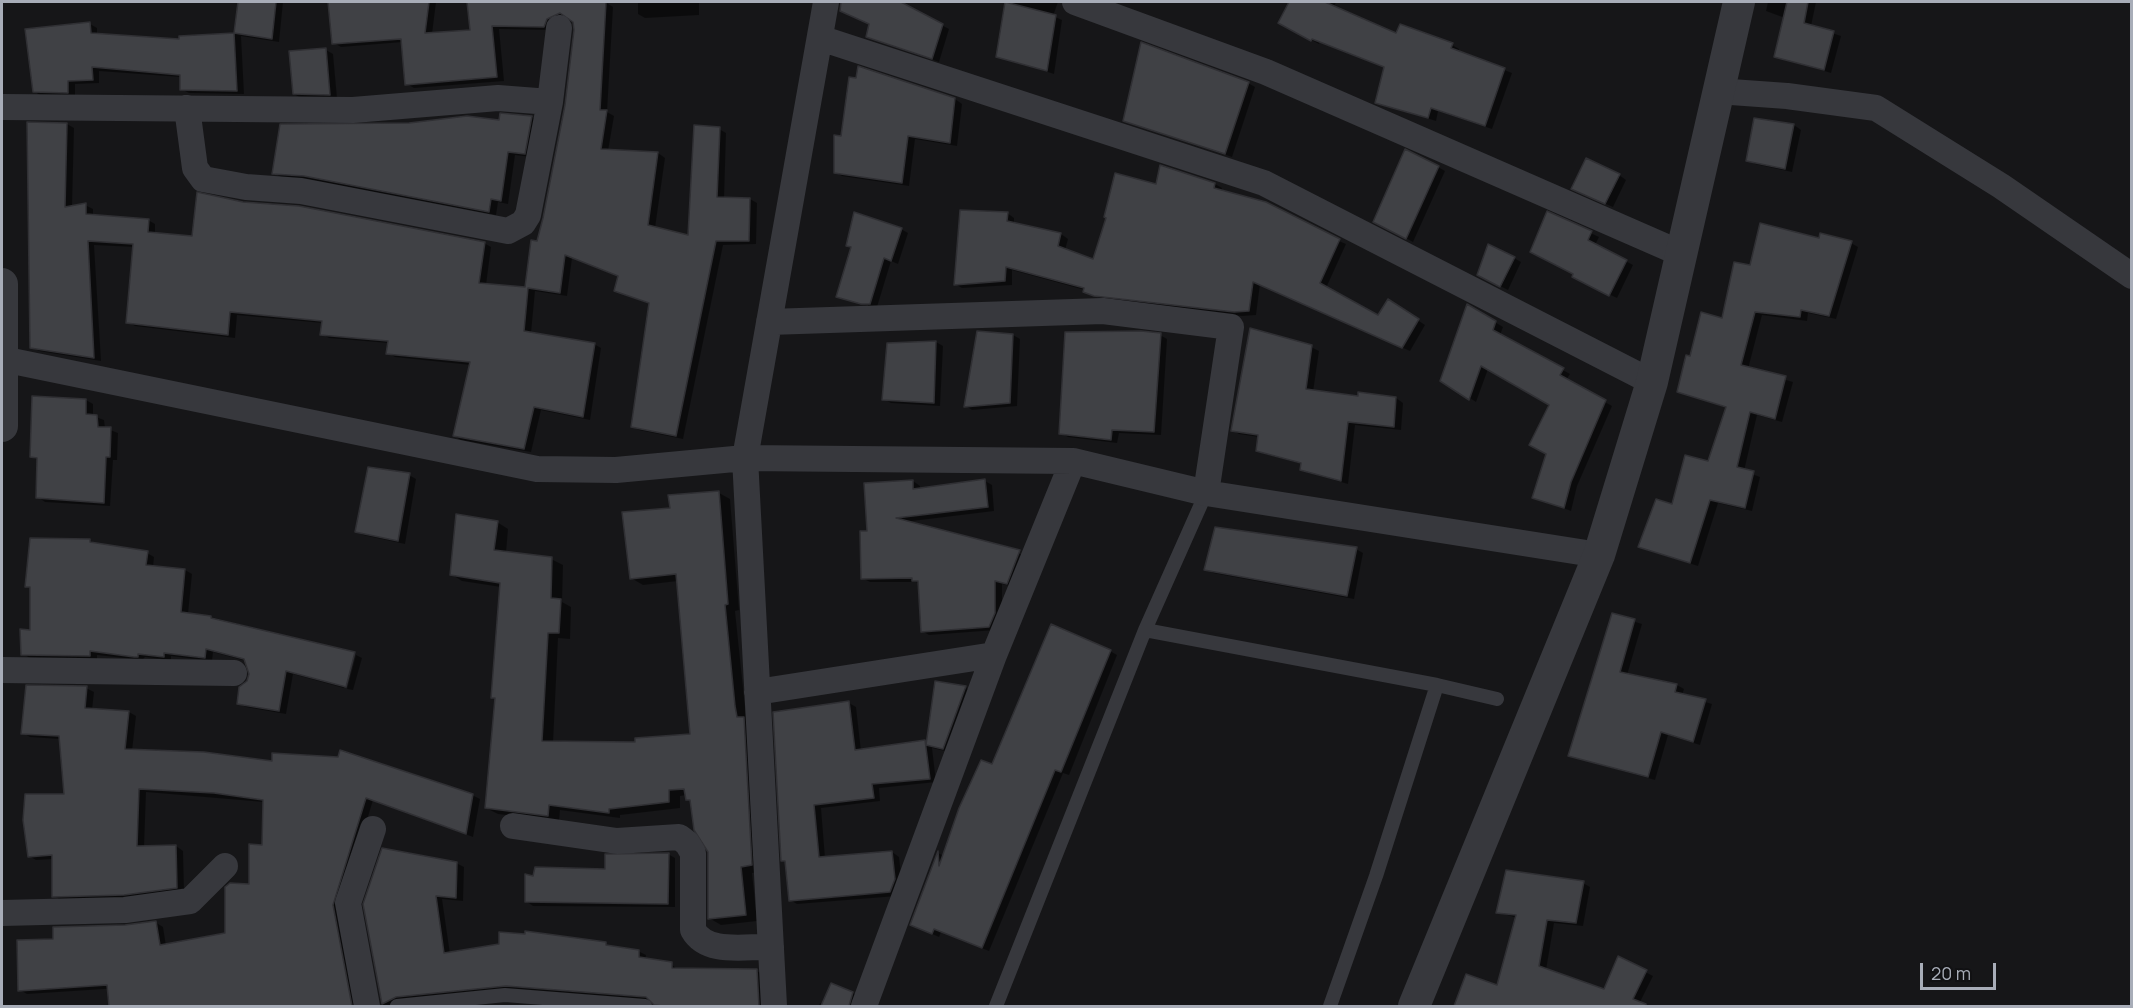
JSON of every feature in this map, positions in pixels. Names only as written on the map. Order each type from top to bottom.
[{"type":"street","points":[[774,1006],[745,458],[826,2]]},
{"type":"street","points":[[1075,2],[1266,72],[1682,254]]},
{"type":"street","points":[[1414,1006],[1599,555],[1652,382],[1739,2]]},
{"type":"street","points":[[187,108],[195,168],[203,178],[246,187],[301,191],[508,231],[523,223],[528,215],[550,102],[559,28]]},
{"type":"street","points":[[820,38],[1264,183],[1652,382]]},
{"type":"street","points":[[1717,91],[1787,96],[1876,108],[2001,186],[2132,276]]},
{"type":"street","points":[[2,107],[352,110],[498,99],[550,102]]},
{"type":"street","points":[[2,284],[2,426]]},
{"type":"street","points":[[769,322],[1103,311],[1231,327],[1206,493]]},
{"type":"street","points":[[2,359],[537,469],[616,470],[745,458],[1073,461],[1206,493],[1599,555]]},
{"type":"street","points":[[864,1006],[994,655],[1073,461]]},
{"type":"street","points":[[757,692],[994,655]]},
{"type":"street","points":[[2,670],[234,673]]},
{"type":"street","points":[[513,826],[616,840],[679,837],[687,843],[693,853],[693,930],[699,940],[710,946],[771,947]]},
{"type":"street","points":[[367,1006],[348,903],[373,829]]},
{"type":"street","points":[[2,913],[125,910],[190,901],[225,866]]},
{"type":"lane","points":[[996,1006],[1145,630],[1206,493]]},
{"type":"lane","points":[[1145,630],[1437,684],[1497,699]]},
{"type":"lane","points":[[1330,1006],[1376,876],[1437,684]]},
{"type":"lane","points":[[397,1006],[505,995],[645,1006]]},
{"type":"building","points":[[238,2],[276,2],[272,39],[234,33]]},
{"type":"building","points":[[328,2],[429,2],[425,33],[470,30],[467,2],[606,2],[600,110],[607,110],[601,149],[658,152],[648,225],[688,235],[694,125],[720,127],[717,197],[750,198],[749,241],[716,241],[676,436],[631,427],[649,303],[614,291],[618,276],[565,255],[560,293],[528,288],[524,331],[595,343],[583,417],[534,407],[524,449],[453,436],[470,362],[386,354],[388,341],[320,335],[322,321],[230,312],[228,335],[126,323],[133,244],[88,241],[94,358],[30,348],[27,122],[67,123],[65,207],[86,203],[86,214],[149,219],[148,232],[192,236],[197,192],[243,202],[299,206],[485,242],[479,283],[525,287],[531,240],[537,241],[543,218],[565,105],[573,22],[560,13],[547,19],[544,27],[492,26],[497,77],[405,85],[401,39],[332,44]]},
{"type":"building","points":[[841,2],[901,2],[943,24],[932,59],[866,37],[869,24],[840,11]]},
{"type":"building","points":[[1005,2],[1056,15],[1047,71],[996,57]]},
{"type":"building","points":[[1289,2],[1325,2],[1396,33],[1400,24],[1453,43],[1451,48],[1505,68],[1485,126],[1431,108],[1428,118],[1375,103],[1384,67],[1312,39],[1311,41],[1278,23]]},
{"type":"building","points":[[1787,2],[1808,2],[1804,23],[1834,31],[1824,70],[1774,57]]},
{"type":"building","points":[[90,22],[91,33],[179,39],[179,36],[234,33],[237,91],[180,90],[180,75],[92,67],[93,80],[68,81],[68,93],[33,92],[25,29]]},
{"type":"building","points":[[1141,42],[1249,82],[1225,154],[1123,121]]},
{"type":"building","points":[[326,48],[330,95],[293,94],[289,51]]},
{"type":"building","points":[[858,66],[955,98],[950,143],[908,136],[902,183],[834,173],[834,135],[841,136],[849,77],[856,78]]},
{"type":"building","points":[[500,113],[532,116],[525,154],[508,152],[501,201],[491,199],[489,212],[304,176],[272,174],[280,124],[409,123],[467,116],[499,120]]},
{"type":"building","points":[[1754,118],[1794,124],[1785,169],[1746,161]]},
{"type":"building","points":[[1405,149],[1439,166],[1406,239],[1373,222]]},
{"type":"building","points":[[1586,158],[1620,174],[1605,204],[1571,189]]},
{"type":"building","points":[[1160,165],[1215,183],[1214,188],[1266,202],[1340,239],[1320,283],[1378,315],[1388,299],[1419,319],[1402,348],[1253,282],[1249,311],[1234,312],[1094,296],[1083,292],[1084,288],[1006,267],[1005,281],[954,285],[960,210],[1008,212],[1007,221],[1061,233],[1058,246],[1093,259],[1106,218],[1104,217],[1115,173],[1156,184]]},
{"type":"building","points":[[1547,211],[1592,231],[1588,240],[1627,260],[1609,296],[1530,252]]},
{"type":"building","points":[[854,212],[902,228],[891,261],[884,258],[870,304],[861,304],[836,297],[851,247],[846,246]]},
{"type":"building","points":[[1760,223],[1819,238],[1820,233],[1852,241],[1829,316],[1801,310],[1800,317],[1755,312],[1741,365],[1786,376],[1775,419],[1750,412],[1737,467],[1754,471],[1745,508],[1710,500],[1690,563],[1638,547],[1656,499],[1672,504],[1685,455],[1708,461],[1726,407],[1677,392],[1686,355],[1690,356],[1701,312],[1722,318],[1734,262],[1750,265]]},
{"type":"building","points":[[1488,244],[1515,257],[1500,287],[1477,275]]},
{"type":"building","points":[[1467,304],[1496,321],[1493,330],[1564,368],[1560,375],[1606,400],[1571,482],[1564,508],[1532,498],[1546,454],[1529,445],[1549,405],[1481,366],[1469,400],[1440,381]]},
{"type":"building","points":[[1250,328],[1312,345],[1306,389],[1358,396],[1358,392],[1396,397],[1394,427],[1348,422],[1341,481],[1300,470],[1301,463],[1256,451],[1258,435],[1231,431]]},
{"type":"building","points":[[977,331],[1013,334],[1010,403],[964,407]]},
{"type":"building","points":[[1065,332],[1161,333],[1154,432],[1112,430],[1111,440],[1059,434]]},
{"type":"building","points":[[936,341],[934,403],[882,400],[887,343]]},
{"type":"building","points":[[32,396],[86,399],[86,414],[97,415],[98,427],[111,427],[110,457],[106,457],[104,503],[36,498],[37,458],[30,457]]},
{"type":"building","points":[[368,467],[410,473],[398,541],[355,532]]},
{"type":"building","points":[[985,479],[988,507],[896,518],[1020,550],[1007,584],[995,581],[995,613],[989,627],[921,632],[918,581],[912,581],[912,578],[861,579],[860,531],[867,531],[864,483],[913,480],[913,489]]},
{"type":"building","points":[[719,491],[728,604],[725,605],[735,706],[737,717],[744,717],[752,865],[741,867],[746,915],[708,919],[708,852],[694,830],[690,800],[686,800],[684,789],[669,790],[669,802],[609,809],[609,813],[549,805],[548,816],[485,808],[495,698],[491,698],[500,583],[450,575],[456,514],[498,521],[494,550],[552,557],[551,598],[561,599],[559,633],[548,633],[542,741],[635,742],[635,738],[690,734],[676,574],[630,579],[622,512],[670,508],[668,495]]},
{"type":"building","points":[[1215,527],[1357,547],[1347,596],[1204,570]]},
{"type":"building","points":[[30,538],[90,539],[90,542],[148,551],[146,565],[185,569],[181,612],[211,616],[211,618],[355,652],[346,687],[286,671],[279,711],[237,704],[239,687],[247,681],[249,674],[244,659],[206,649],[205,658],[164,653],[164,657],[138,654],[138,657],[134,657],[90,651],[90,656],[21,655],[20,629],[30,630],[30,587],[25,587]]},
{"type":"building","points":[[1612,613],[1635,619],[1620,672],[1677,684],[1675,692],[1706,699],[1693,742],[1661,732],[1648,777],[1568,756]]},
{"type":"building","points":[[1051,624],[1111,650],[1061,772],[1055,770],[982,948],[934,929],[932,934],[910,925],[938,851],[939,866],[959,808],[981,760],[992,764]]},
{"type":"building","points":[[935,681],[966,686],[943,749],[926,745]]},
{"type":"building","points":[[26,685],[87,686],[85,708],[129,711],[125,749],[204,752],[272,761],[272,753],[338,757],[340,750],[473,794],[466,834],[366,798],[333,905],[352,1006],[109,1006],[107,985],[18,991],[17,940],[53,939],[53,927],[125,925],[156,921],[160,945],[225,933],[225,887],[230,883],[249,884],[249,844],[262,845],[263,800],[214,793],[139,789],[137,846],[176,845],[177,888],[124,895],[52,897],[52,855],[28,857],[23,820],[25,794],[64,794],[59,736],[21,734]]},
{"type":"building","points":[[849,701],[855,750],[925,740],[930,779],[872,784],[874,798],[814,805],[819,857],[892,851],[895,879],[890,892],[789,901],[785,861],[781,861],[773,712]]},
{"type":"building","points":[[382,848],[457,862],[456,898],[436,896],[444,953],[499,944],[499,932],[525,934],[525,931],[606,942],[606,945],[639,950],[639,957],[672,962],[672,968],[757,969],[759,1006],[663,1006],[654,1005],[646,997],[506,986],[396,997],[382,1004],[363,904]]},
{"type":"building","points":[[669,853],[668,904],[525,902],[525,874],[533,876],[535,867],[605,869],[605,854]]},
{"type":"building","points":[[1506,870],[1584,881],[1576,923],[1547,920],[1539,966],[1604,989],[1618,956],[1647,970],[1633,999],[1646,1006],[1454,1006],[1466,974],[1497,985],[1516,915],[1496,913]]},
{"type":"building","points":[[831,983],[853,992],[849,1006],[821,1006]]}]
